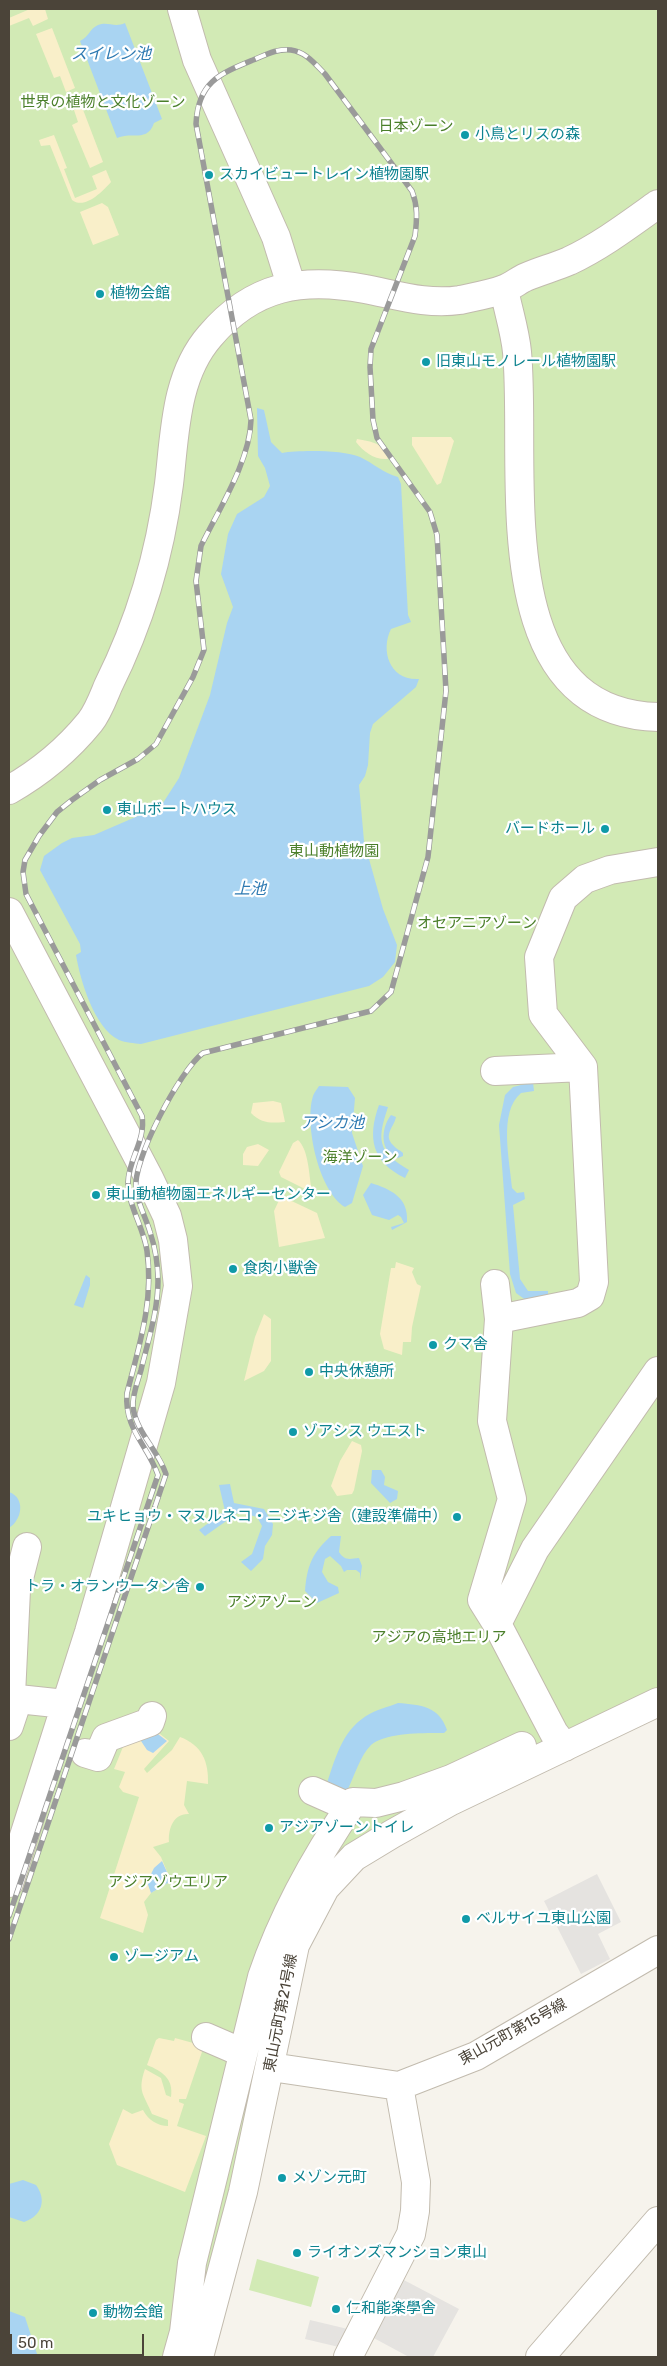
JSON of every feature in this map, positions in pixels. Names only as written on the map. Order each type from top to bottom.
[{"type":"street","points":[[182,9],[197,60],[276,237],[291,285]]},
{"type":"street","points":[[9,790],[57,756],[92,720],[125,652],[151,580],[168,496],[180,394],[193,362],[208,338],[226,318],[256,298],[291,285],[328,284],[430,302],[460,300],[504,289],[524,277],[568,261],[610,237],[658,204]]},
{"type":"street","points":[[504,289],[517,351],[520,532],[530,598],[540,632],[559,667],[572,683],[592,698],[614,708],[646,717],[658,717]]},
{"type":"street","points":[[499,1319],[578,1303],[590,1296],[594,1282],[583,1067],[543,1014],[539,957],[563,898],[585,879],[610,870],[658,862]]},
{"type":"street","points":[[9,912],[149,1178],[167,1216],[173,1240],[178,1286],[160,1383],[89,1632],[9,1883]]},
{"type":"street","points":[[496,1071],[583,1067]]},
{"type":"street","points":[[495,1284],[499,1319],[492,1422],[512,1498],[482,1600],[560,1740]]},
{"type":"street","points":[[496,1624],[535,1550],[658,1371]]},
{"type":"street","points":[[27,1547],[16,1590],[11,1695],[18,1699],[65,1704]]},
{"type":"street","points":[[9,1726],[18,1699]]},
{"type":"street","points":[[177,2357],[184,2332],[192,2264],[243,2053],[272,1946],[322,1847],[349,1807],[353,1802],[376,1803],[419,1791],[658,1702]]},
{"type":"street","points":[[86,1753],[98,1757],[106,1738],[150,1722],[152,1716]]},
{"type":"street","name":"東山元町第21号線","points":[[199,2357],[243,2192],[271,2067],[295,1945],[325,1888],[354,1857],[560,1740]]},
{"type":"street","points":[[313,1791],[349,1807]]},
{"type":"street","name":"東山元町第15号線","points":[[271,2067],[399,2086],[476,2056],[658,1950]]},
{"type":"street","points":[[206,2037],[243,2053]]},
{"type":"street","points":[[348,2357],[411,2234],[415,2211],[416,2182],[399,2086]]},
{"type":"street","points":[[540,2357],[658,2221]]},
{"type":"green space","name":"東山動植物園","points":[[9,9],[658,9],[658,1696],[324,1875],[187,2357],[9,2357]]},
{"type":"green space","points":[[257,2259],[319,2277],[311,2307],[249,2290]]},
{"type":"sand","points":[[30,9],[45,9],[48,19],[33,26],[29,18],[9,26],[9,18]]},
{"type":"sand","points":[[52,28],[75,88],[66,92],[60,76],[54,78],[36,34]]},
{"type":"sand","points":[[82,107],[103,162],[90,168],[72,125],[78,122],[74,110]]},
{"type":"sand","points":[[54,135],[67,168],[64,169],[75,198],[97,189],[92,176],[106,170],[111,182],[88,201],[82,203],[72,200],[50,145],[41,146],[39,140]]},
{"type":"sand","points":[[102,203],[108,207],[119,235],[93,245],[80,212]]},
{"type":"sand","points":[[412,437],[451,437],[454,441],[441,483],[437,485],[412,445]]},
{"type":"sand","points":[[357,439],[380,446],[388,459],[370,455],[356,442]]},
{"type":"sand","points":[[273,1101],[281,1103],[285,1122],[267,1122],[251,1113],[253,1103]]},
{"type":"sand","points":[[298,1140],[304,1149],[307,1161],[311,1186],[307,1190],[281,1177],[279,1172],[293,1143]]},
{"type":"sand","points":[[258,1144],[269,1150],[258,1166],[243,1165],[243,1154],[247,1147]]},
{"type":"sand","points":[[281,1196],[317,1213],[325,1238],[279,1247],[274,1211]]},
{"type":"sand","points":[[396,1262],[414,1268],[412,1272],[417,1284],[421,1286],[412,1327],[411,1342],[403,1342],[402,1355],[384,1349],[380,1334],[391,1268],[395,1268]]},
{"type":"sand","points":[[264,1314],[271,1319],[271,1361],[264,1371],[244,1381],[255,1337]]},
{"type":"sand","points":[[352,1441],[361,1445],[362,1451],[354,1490],[352,1494],[337,1496],[331,1486],[340,1461]]},
{"type":"sand","points":[[155,1730],[169,1741],[144,1769],[147,1773],[172,1750],[180,1737],[188,1740],[203,1755],[207,1768],[208,1784],[187,1781],[184,1805],[189,1814],[179,1816],[173,1822],[169,1842],[153,1847],[161,1857],[171,1881],[151,1893],[144,1902],[148,1915],[143,1933],[100,1918],[139,1797],[123,1792],[119,1787],[125,1772],[114,1769],[125,1742]]},
{"type":"sand","points":[[159,2038],[174,2041],[175,2038],[204,2046],[186,2099],[179,2099],[179,2102],[184,2104],[177,2126],[206,2136],[185,2192],[117,2165],[109,2144],[123,2109],[132,2114],[143,2110],[154,2122],[168,2126],[168,2120],[152,2114],[142,2093],[145,2069],[161,2078],[166,2095],[171,2097],[171,2085],[166,2076],[147,2065],[156,2040]]},
{"type":"shaded area","points":[[597,1874],[621,1922],[598,1934],[610,1959],[581,1974],[544,1901]]},
{"type":"shaded area","points":[[400,2278],[459,2309],[433,2357],[409,2357],[370,2336]]},
{"type":"shaded area","points":[[310,2320],[352,2330],[343,2348],[305,2339]]},
{"type":"water","name":"スイレン池","points":[[125,23],[162,119],[154,123],[151,129],[143,135],[117,138],[80,41],[98,25]]},
{"type":"water","name":"上池","points":[[257,408],[264,410],[271,442],[282,453],[321,451],[353,455],[398,477],[401,484],[408,615],[411,622],[391,629],[388,638],[387,655],[394,670],[409,678],[419,679],[416,687],[373,724],[370,733],[368,765],[365,776],[359,785],[364,841],[383,909],[397,945],[395,962],[383,977],[369,986],[141,1044],[124,1042],[110,1034],[95,1014],[78,965],[76,955],[81,952],[80,944],[40,870],[44,856],[62,843],[72,838],[94,835],[161,806],[179,778],[210,695],[227,623],[233,607],[221,574],[228,534],[237,514],[264,497],[270,486],[265,468],[258,456]]},
{"type":"water","points":[[533,1082],[534,1091],[521,1093],[514,1101],[510,1112],[507,1138],[512,1188],[517,1193],[524,1192],[525,1199],[513,1205],[520,1279],[528,1291],[548,1291],[548,1300],[527,1301],[516,1293],[510,1274],[499,1125],[505,1095],[513,1087]]},
{"type":"water","name":"アシカ池","points":[[319,1086],[348,1087],[355,1098],[352,1133],[363,1166],[352,1203],[345,1207],[336,1199],[321,1173],[312,1139],[311,1108],[313,1096]]},
{"type":"water","points":[[379,1105],[388,1107],[382,1128],[382,1144],[391,1157],[409,1170],[405,1178],[385,1164],[375,1148],[373,1128]]},
{"type":"water","points":[[391,1115],[396,1117],[389,1138],[394,1146],[403,1153],[403,1156],[398,1158],[387,1151],[384,1139],[385,1126]]},
{"type":"water","points":[[371,1183],[397,1195],[405,1206],[407,1222],[392,1230],[391,1227],[404,1223],[401,1217],[398,1215],[389,1220],[372,1215],[363,1195]]},
{"type":"water","points":[[86,1275],[90,1278],[90,1285],[83,1308],[74,1305]]},
{"type":"water","points":[[372,1470],[381,1470],[385,1477],[384,1485],[398,1491],[397,1499],[390,1503],[371,1483]]},
{"type":"water","points":[[230,1484],[234,1503],[264,1509],[273,1524],[272,1535],[265,1546],[263,1559],[251,1571],[241,1562],[252,1554],[262,1526],[257,1517],[239,1512],[205,1536],[199,1530],[225,1511],[219,1485]]},
{"type":"water","points":[[9,1492],[18,1499],[20,1509],[17,1520],[9,1528]]},
{"type":"water","points":[[331,1536],[341,1536],[339,1552],[343,1557],[348,1559],[359,1558],[362,1566],[360,1580],[360,1573],[356,1570],[344,1572],[341,1566],[330,1556],[325,1559],[322,1572],[328,1582],[338,1587],[339,1593],[317,1603],[305,1591],[307,1574],[315,1554]]},
{"type":"water","points":[[398,1703],[422,1706],[434,1711],[444,1722],[447,1730],[444,1733],[396,1735],[378,1741],[367,1750],[347,1791],[326,1786],[340,1747],[350,1730],[377,1710]]},
{"type":"water","points":[[154,1731],[167,1741],[153,1753],[147,1750],[139,1738]]},
{"type":"water","points":[[162,1861],[171,1881],[151,1893],[147,1882],[154,1868]]},
{"type":"water","points":[[23,2180],[36,2185],[42,2202],[39,2212],[24,2222],[9,2217],[9,2184]]},
{"type":"water","points":[[9,2311],[25,2317],[38,2357],[9,2357]]},
{"type":"railway","points":[[9,1916],[158,1475],[137,1436],[129,1417],[127,1406],[127,1393],[144,1323],[149,1288],[147,1251],[133,1208],[128,1182],[131,1165],[142,1133],[142,1116],[26,894],[23,872],[25,860],[39,836],[57,812],[100,780],[138,759],[156,744],[193,677],[204,650],[196,581],[201,546],[239,468],[245,452],[251,420],[196,124],[198,110],[206,89],[221,75],[272,52],[291,50],[306,56],[325,74],[412,191],[415,202],[417,219],[415,236],[371,349],[370,367],[373,420],[377,438],[430,512],[437,535],[446,691],[428,857],[391,992],[371,1011],[203,1053],[182,1077],[149,1138],[137,1176],[136,1189],[157,1262],[158,1292],[149,1337],[134,1393],[133,1407],[138,1425],[166,1474],[9,1939]]},
{"type":"place","name":"小鳥とリスの森","points":[[465,135]]},
{"type":"place","name":"スカイビュートレイン植物園駅","points":[[209,175]]},
{"type":"place","name":"植物会館","points":[[100,294]]},
{"type":"place","name":"旧東山モノレール植物園駅","points":[[426,362]]},
{"type":"place","name":"東山ボートハウス","points":[[107,810]]},
{"type":"place","name":"バードホール","points":[[605,829]]},
{"type":"place","name":"東山動植物園エネルギーセンター","points":[[96,1195]]},
{"type":"place","name":"食肉小獣舎","points":[[233,1269]]},
{"type":"place","name":"クマ舎","points":[[433,1345]]},
{"type":"place","name":"中央休憩所","points":[[309,1372]]},
{"type":"place","name":"ゾアシス ウエスト","points":[[293,1432]]},
{"type":"place","name":"ユキヒョウ・マヌルネコ・ニジキジ舎（建設準備中）","points":[[457,1517]]},
{"type":"place","name":"トラ・オランウータン舎","points":[[200,1587]]},
{"type":"place","name":"アジアゾーントイレ","points":[[269,1828]]},
{"type":"place","name":"ベルサイユ東山公園","points":[[466,1919]]},
{"type":"place","name":"ゾージアム","points":[[114,1957]]},
{"type":"place","name":"メゾン元町","points":[[282,2178]]},
{"type":"place","name":"ライオンズマンション東山","points":[[297,2253]]},
{"type":"place","name":"仁和能楽學舎","points":[[336,2309]]},
{"type":"place","name":"動物会館","points":[[93,2313]]},
{"type":"park label","name":"世界の植物と文化ゾーン","points":[[103,103]]},
{"type":"park label","name":"日本ゾーン","points":[[416,127]]},
{"type":"park label","name":"オセアニアゾーン","points":[[477,924]]},
{"type":"park label","name":"海洋ゾーン","points":[[360,1158]]},
{"type":"park label","name":"アジアゾーン","points":[[272,1603]]},
{"type":"park label","name":"アジアの高地エリア","points":[[439,1638]]},
{"type":"park label","name":"アジアゾウエリア","points":[[168,1883]]}]
